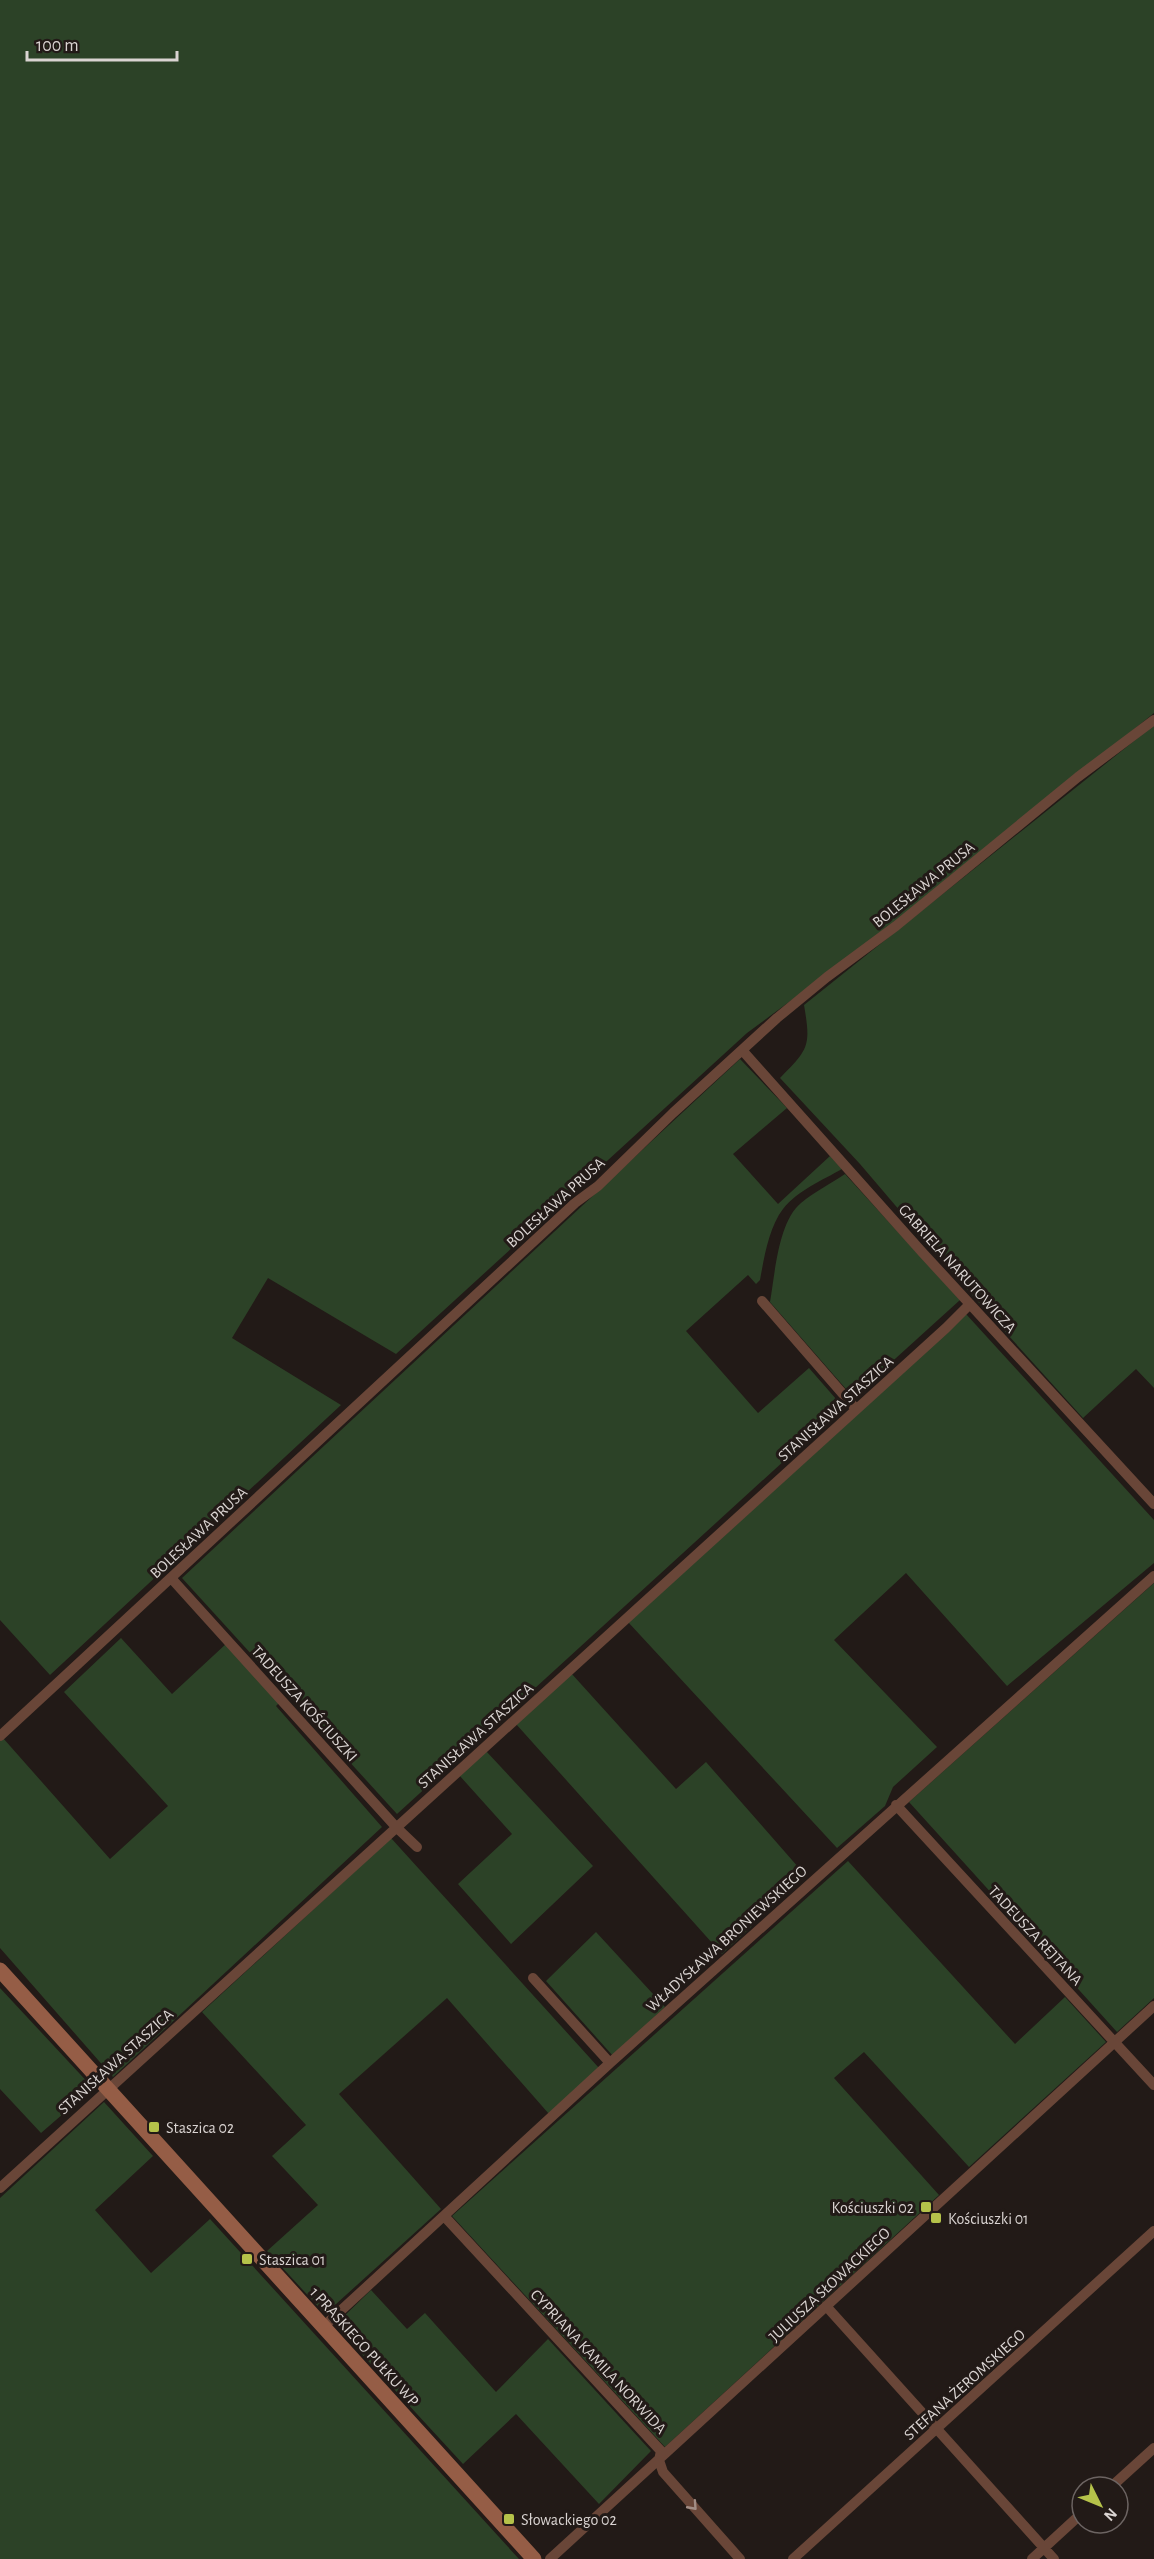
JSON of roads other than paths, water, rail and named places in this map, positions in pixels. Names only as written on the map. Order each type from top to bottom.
[{"type":"street","name":"BOLESŁAWA PRUSA","points":[[0,1736],[345,1414],[574,1203],[598,1186],[742,1050],[826,977],[896,926],[1078,777],[1154,720]]},
{"type":"street","name":"GABRIELA NARUTOWICZA","points":[[742,1050],[970,1304],[1154,1504]]},
{"type":"street","points":[[762,1301],[856,1409]]},
{"type":"street","name":"STANISŁAWA STASZICA","points":[[0,2188],[970,1304]]},
{"type":"street","name":"WŁADYSŁAWA BRONIEWSKIEGO","points":[[323,2327],[610,2063],[1154,1576]]},
{"type":"street","name":"TADEUSZA KOŚCIUSZKI","points":[[171,1578],[396,1827],[417,1847]]},
{"type":"street","name":"TADEUSZA REJTANA","points":[[896,1805],[1154,2085]]},
{"type":"street","name":"1 PRASKIEGO PUŁKU WP","points":[[0,1970],[534,2559]]},
{"type":"street","points":[[533,1978],[610,2063]]},
{"type":"street","name":"JULIUSZA SŁOWACKIEGO","points":[[549,2559],[1154,2006]]},
{"type":"street","name":"CYPRIANA KAMILA NORWIDA","points":[[445,2217],[661,2451],[659,2460],[663,2472],[740,2559]]},
{"type":"street","name":"STEFANA ŻEROMSKIEGO","points":[[793,2559],[1154,2231]]},
{"type":"street","points":[[826,2306],[1054,2559]]},
{"type":"street","points":[[1124,2475],[1154,2448]]},
{"type":"street","points":[[1032,2559],[1070,2524]]},
{"type":"place","name":"Staszica 02","points":[[154,2127]]},
{"type":"place","name":"Kościuszki 02","points":[[926,2207]]},
{"type":"place","name":"Kościuszki 01","points":[[936,2218]]},
{"type":"place","name":"Staszica 01","points":[[247,2259]]},
{"type":"place","name":"Słowackiego 02","points":[[509,2519]]}]
